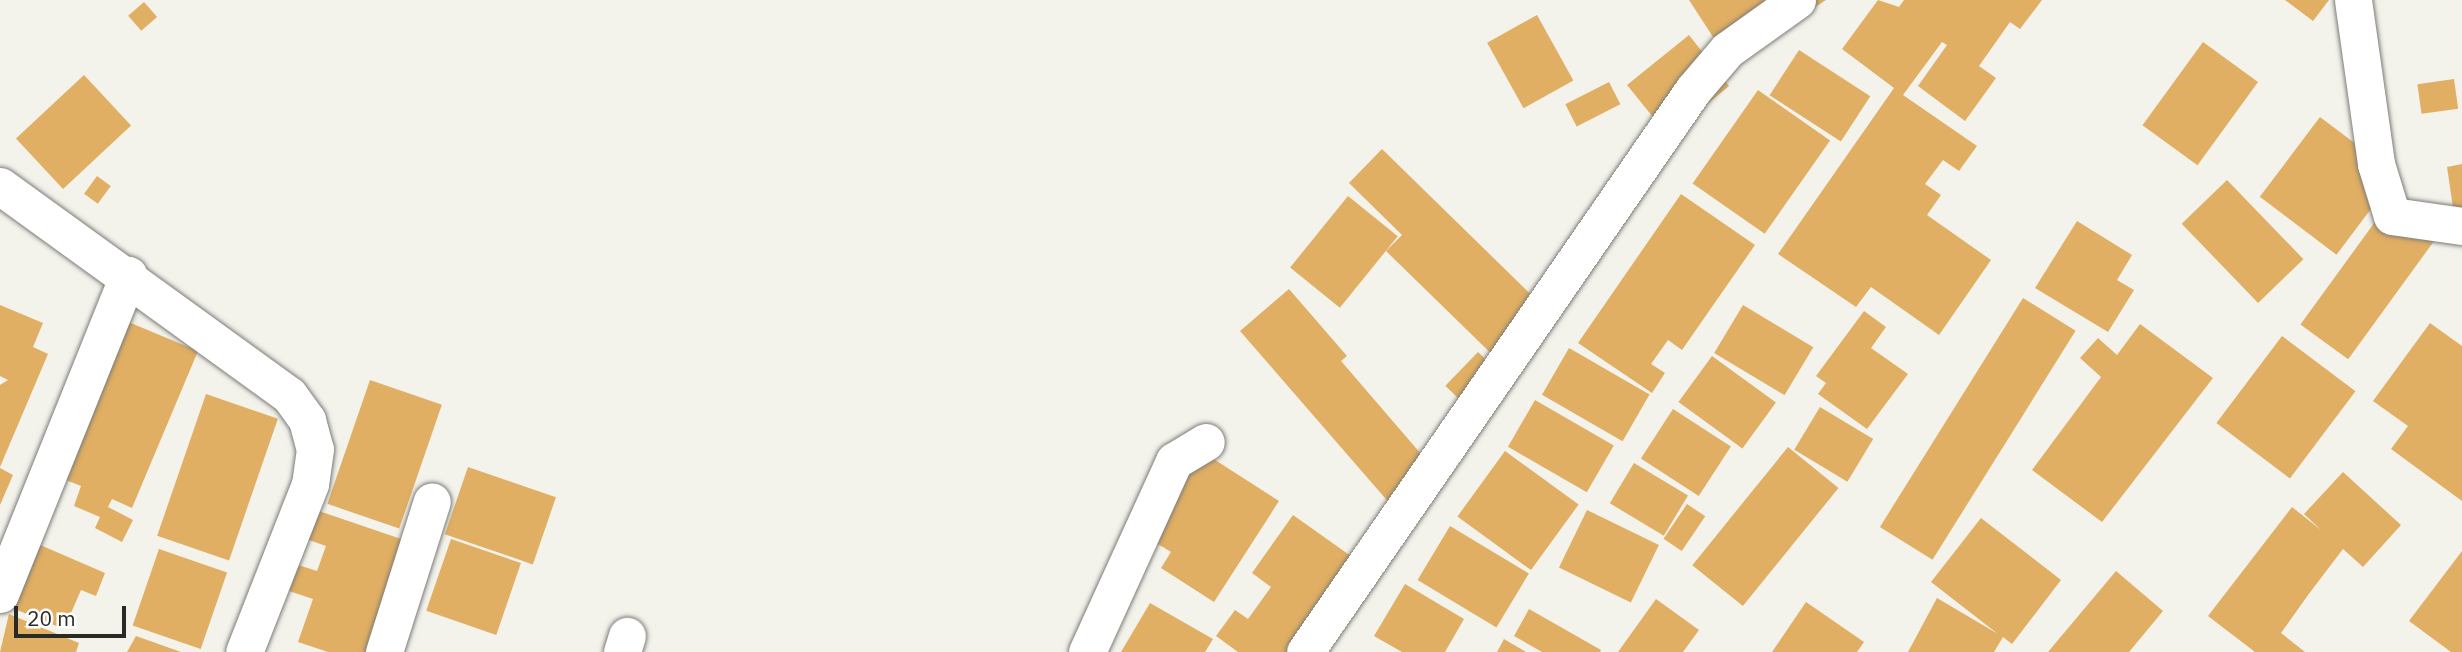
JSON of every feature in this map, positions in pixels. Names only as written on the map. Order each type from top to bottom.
[{"type":"street","points":[[1305,652],[1693,90],[1727,50],[1797,0]]},
{"type":"street","points":[[2353,0],[2376,164],[2392,216],[2462,226]]},
{"type":"street","points":[[0,186],[128,275],[289,395],[307,420],[315,449],[310,484],[256,648]]},
{"type":"street","points":[[0,594],[128,275]]},
{"type":"street","points":[[1087,652],[1174,461],[1206,442]]},
{"type":"street","points":[[384,652],[432,501]]},
{"type":"building","points":[[1689,0],[1826,0],[1730,63]]},
{"type":"building","points":[[1878,0],[1899,7],[1904,0],[2042,0],[2020,29],[2010,22],[1979,66],[1996,78],[1965,121],[1918,86],[1947,45],[1942,42],[1903,95],[1977,146],[1959,171],[1943,160],[1925,184],[1941,195],[1927,215],[1991,260],[1939,335],[1871,287],[1856,307],[1778,254],[1894,88],[1842,49]]},
{"type":"building","points":[[2285,0],[2329,0],[2313,21]]},
{"type":"building","points":[[144,2],[157,17],[141,31],[128,16]]},
{"type":"building","points":[[1537,15],[1573,81],[1524,108],[1487,43]]},
{"type":"building","points":[[1689,35],[1729,86],[1678,128],[1657,122],[1627,85]]},
{"type":"building","points":[[2203,42],[2258,82],[2197,165],[2142,125]]},
{"type":"building","points":[[1799,50],[1870,96],[1841,142],[1770,95]]},
{"type":"building","points":[[84,75],[131,125],[63,189],[16,138]]},
{"type":"building","points":[[2454,79],[2458,109],[2422,114],[2417,84]]},
{"type":"building","points":[[1609,82],[1620,104],[1577,127],[1565,104]]},
{"type":"building","points":[[1758,90],[1830,140],[1765,234],[1693,183]]},
{"type":"building","points":[[2320,117],[2397,175],[2336,255],[2260,197]]},
{"type":"building","points":[[1382,149],[1557,320],[1508,370],[1386,251],[1402,235],[1349,183]]},
{"type":"building","points":[[2462,164],[2462,227],[2456,228],[2447,167]]},
{"type":"building","points":[[97,176],[111,186],[98,204],[84,194]]},
{"type":"building","points":[[2227,180],[2303,259],[2258,303],[2182,224]]},
{"type":"building","points":[[1681,194],[1755,245],[1682,350],[1668,340],[1651,364],[1665,373],[1652,393],[1578,343]]},
{"type":"building","points":[[1348,196],[1398,236],[1340,308],[1290,267]]},
{"type":"building","points":[[2388,204],[2436,239],[2348,359],[2300,325]]},
{"type":"building","points":[[2077,221],[2132,255],[2117,280],[2134,290],[2108,332],[2035,288]]},
{"type":"building","points":[[1289,289],[1347,356],[1341,361],[1440,476],[1398,513],[1240,331]]},
{"type":"building","points":[[2023,298],[2076,331],[1933,560],[1880,527]]},
{"type":"building","points":[[0,305],[43,323],[33,347],[48,354],[0,467],[0,385],[8,380],[0,376]]},
{"type":"building","points":[[1743,305],[1813,347],[1784,395],[1714,353]]},
{"type":"building","points":[[1864,311],[1886,327],[1871,348],[1908,374],[1867,429],[1818,394],[1826,383],[1816,376]]},
{"type":"building","points":[[126,321],[198,351],[132,508],[112,499],[108,507],[133,520],[122,542],[95,528],[100,517],[74,506],[81,486],[66,480]]},
{"type":"building","points":[[2430,323],[2462,346],[2462,501],[2391,449],[2408,426],[2373,401]]},
{"type":"building","points":[[2140,324],[2213,378],[2102,522],[2032,470],[2101,377],[2080,358],[2098,338],[2117,355]]},
{"type":"building","points":[[2282,336],[2355,391],[2290,478],[2216,423]]},
{"type":"building","points":[[1569,348],[1650,394],[1623,441],[1542,395]]},
{"type":"building","points":[[1478,352],[1498,371],[1465,405],[1445,386]]},
{"type":"building","points":[[1712,356],[1776,402],[1742,449],[1678,402]]},
{"type":"building","points":[[370,380],[442,405],[399,529],[327,504]]},
{"type":"building","points":[[206,394],[278,419],[229,561],[157,536]]},
{"type":"building","points":[[1535,400],[1614,446],[1587,492],[1508,447]]},
{"type":"building","points":[[1820,407],[1873,439],[1847,482],[1794,450]]},
{"type":"building","points":[[1673,409],[1731,447],[1699,496],[1641,458]]},
{"type":"building","points":[[1788,447],[1839,488],[1743,606],[1692,565]]},
{"type":"building","points":[[1198,449],[1279,501],[1214,602],[1161,568],[1171,552],[1143,535]]},
{"type":"building","points":[[1505,451],[1579,504],[1531,570],[1457,517]]},
{"type":"building","points":[[1634,463],[1688,495],[1664,536],[1610,503]]},
{"type":"building","points":[[468,467],[556,497],[533,564],[445,534]]},
{"type":"building","points":[[0,468],[13,475],[0,505]]},
{"type":"building","points":[[2343,472],[2401,525],[2363,567],[2343,549],[2308,595],[2281,633],[2305,652],[2255,652],[2208,616],[2292,507],[2321,530],[2304,514]]},
{"type":"building","points":[[1687,504],[1705,516],[1682,551],[1664,539]]},
{"type":"building","points":[[316,510],[407,541],[369,652],[328,652],[298,642],[313,599],[289,591],[298,565],[317,571],[326,546],[306,539]]},
{"type":"building","points":[[1587,510],[1659,545],[1631,603],[1559,568]]},
{"type":"building","points":[[1293,515],[1372,571],[1313,652],[1238,652],[1216,636],[1235,610],[1248,619],[1271,587],[1252,573]]},
{"type":"building","points":[[1981,518],[2061,580],[2012,644],[2003,637],[1994,652],[1908,652],[1937,598],[1998,634],[1931,582]]},
{"type":"building","points":[[1450,526],[1529,573],[1496,627],[1418,580]]},
{"type":"building","points":[[451,539],[521,563],[496,635],[426,611]]},
{"type":"building","points":[[38,544],[105,573],[96,596],[81,590],[64,629],[12,608]]},
{"type":"building","points":[[159,549],[227,572],[201,649],[133,626]]},
{"type":"building","points":[[2462,551],[2462,652],[2451,652],[2409,621]]},
{"type":"building","points":[[2116,571],[2163,611],[2129,652],[2048,652]]},
{"type":"building","points":[[1405,584],[1464,619],[1445,652],[1402,652],[1374,636]]},
{"type":"building","points":[[1656,599],[1699,630],[1683,652],[1618,652]]},
{"type":"building","points":[[1806,602],[1864,642],[1857,652],[1772,652]]},
{"type":"building","points":[[1150,603],[1213,639],[1205,652],[1121,652]]},
{"type":"building","points":[[1529,609],[1601,650],[1600,652],[1542,652],[1514,636]]},
{"type":"building","points":[[9,614],[79,643],[76,652],[0,652]]},
{"type":"building","points":[[136,636],[181,652],[127,652]]},
{"type":"building","points":[[1504,639],[1526,652],[1497,652]]}]
